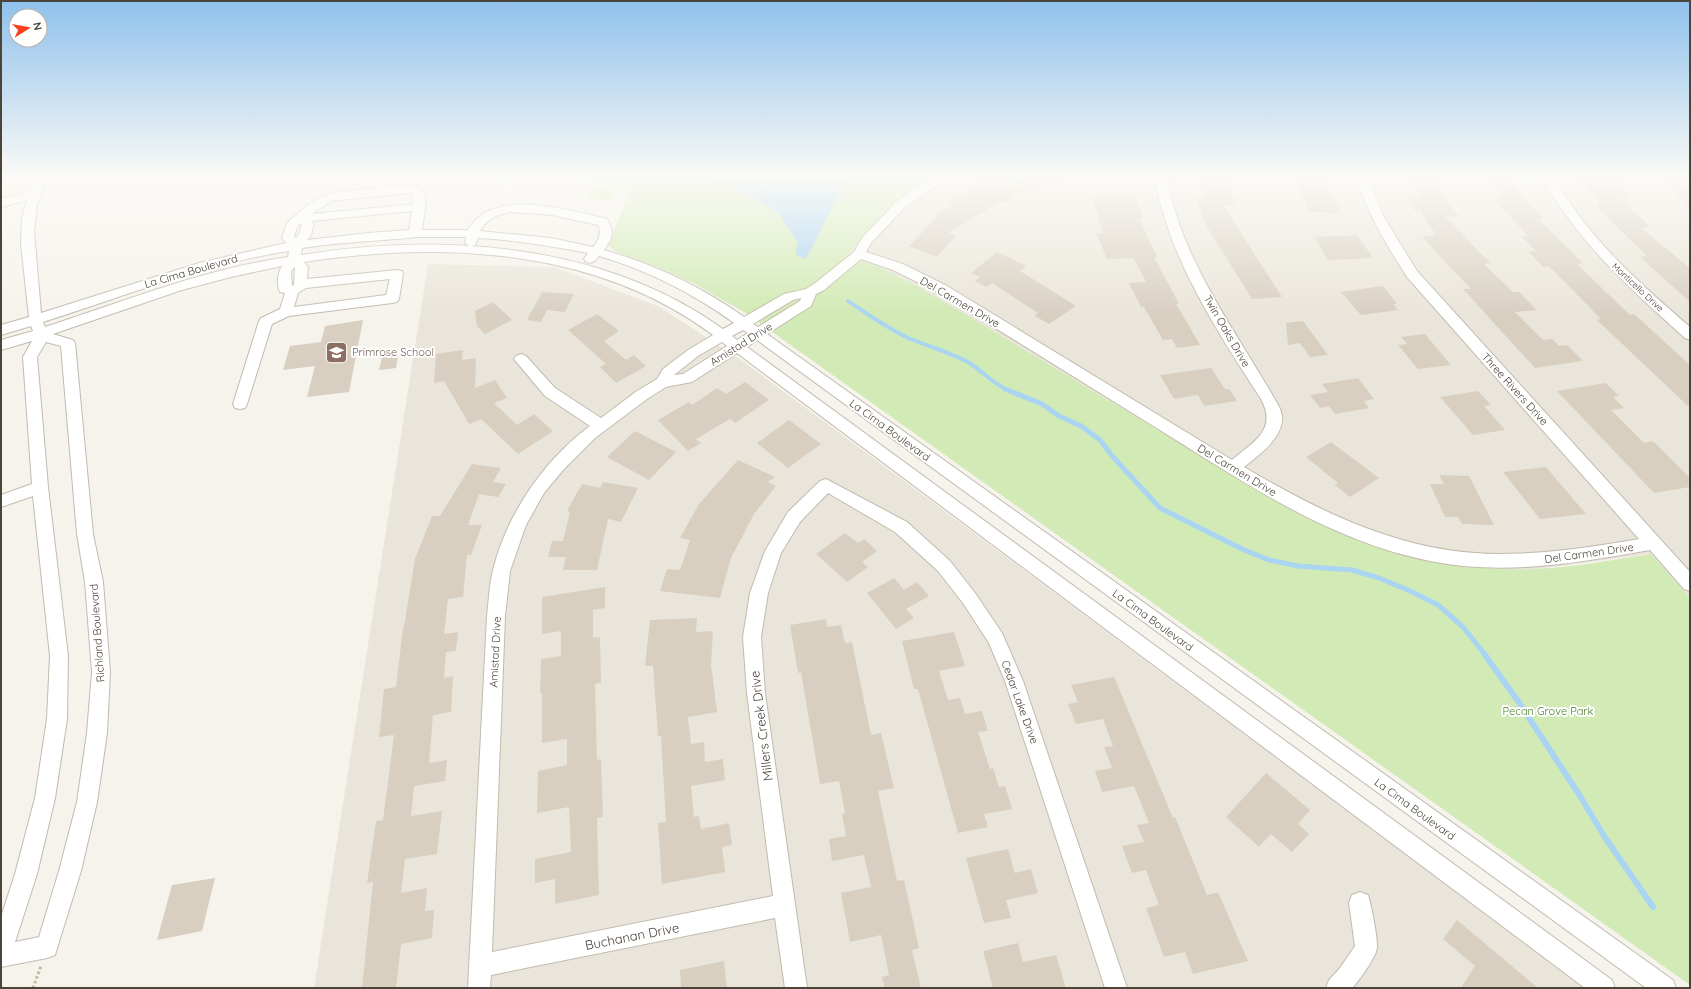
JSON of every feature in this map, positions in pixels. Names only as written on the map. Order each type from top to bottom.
[{"type":"street","points":[[1,950],[26,874],[46,798],[57,719],[59,656],[40,487],[30,357],[40,330],[26,241],[28,224]]},
{"type":"street","points":[[240,404],[266,320],[286,312],[392,299],[397,274],[285,289],[285,271],[295,253],[288,238],[291,226],[293,224]]},
{"type":"street","points":[[415,234],[416,224]]},
{"type":"street","points":[[471,242],[479,224]]},
{"type":"street","points":[[583,268],[607,238],[607,228],[604,224]]},
{"type":"street","name":"Amistad Drive","points":[[662,383],[668,373],[693,353],[722,336],[750,329],[806,303],[810,292],[859,254],[866,241],[882,224]]},
{"type":"street","name":"Twin Oaks Drive","points":[[1173,224],[1188,261],[1229,337],[1272,406],[1275,421],[1266,439],[1233,468]]},
{"type":"street","name":"Three Rivers Drive","points":[[1382,224],[1388,237],[1412,274],[1690,584]]},
{"type":"street","name":"Monticello Drive","points":[[1578,224],[1622,275],[1690,335]]},
{"type":"street","name":"La Cima Boulevard","points":[[1,345],[40,330],[175,288],[346,239],[415,234],[471,242],[504,252],[551,259],[610,275],[658,295],[697,317],[1604,988]]},
{"type":"street","name":"La Cima Boulevard","points":[[295,253],[334,253],[523,239],[596,251],[637,266],[681,285],[718,305],[1500,871],[1665,988]]},
{"type":"street","name":"Del Carmen Drive","points":[[859,254],[898,267],[942,289],[1274,493],[1336,524],[1392,545],[1434,554],[1473,560],[1555,559],[1653,543]]},
{"type":"street","points":[[286,312],[296,287]]},
{"type":"street","name":"Amistad Drive","points":[[479,988],[496,616],[501,571],[518,524],[538,489],[558,465],[590,434],[642,395],[662,383],[687,378],[737,346],[750,329]]},
{"type":"street","name":"La Cima Boulevard","points":[[1,330],[40,330]]},
{"type":"street","name":"Richland Boulevard","points":[[1,956],[47,947],[70,871],[87,802],[97,733],[101,672],[94,582],[85,534],[68,343],[40,330]]},
{"type":"street","points":[[521,359],[550,392],[601,426]]},
{"type":"street","name":"Millers Creek Drive","points":[[796,988],[756,693],[752,637],[759,593],[772,551],[794,517],[826,485]]},
{"type":"street","name":"Cedar Lake Drive","points":[[826,485],[901,527],[944,566],[969,598],[996,639],[1014,681],[1116,988]]},
{"type":"street","points":[[1,501],[40,487]]},
{"type":"street","points":[[1337,988],[1348,976],[1366,948],[1360,903]]},
{"type":"street","name":"Buchanan Drive","points":[[480,966],[784,905]]},
{"type":"shaded area","points":[[873,224],[1690,224],[1690,598],[1651,554],[1537,569],[1513,570],[1462,566],[1408,556],[1380,548],[1325,527],[1276,502],[921,288],[875,265],[847,255]]},
{"type":"shaded area","points":[[428,264],[554,267],[658,306],[744,362],[1586,988],[314,988]]},
{"type":"green space","name":"Pecan Grove Park","points":[[616,224],[873,224],[847,255],[875,265],[921,288],[1300,515],[1328,528],[1386,549],[1415,557],[1475,567],[1536,569],[1565,567],[1651,554],[1690,598],[1690,985],[744,312],[695,284],[658,267],[616,252],[608,245]]},
{"type":"water","points":[[786,224],[824,224],[806,259],[796,254],[797,241]]},
{"type":"building","points":[[930,224],[963,224],[948,233],[956,236],[937,257],[909,246]]},
{"type":"building","points":[[1101,224],[1142,224],[1157,257],[1154,257],[1179,304],[1176,304],[1200,345],[1177,348],[1172,339],[1163,340],[1144,307],[1141,307],[1129,283],[1146,282],[1134,258],[1107,259],[1097,234],[1103,233]]},
{"type":"building","points":[[1205,224],[1235,224],[1282,297],[1252,299]]},
{"type":"building","points":[[1429,224],[1453,224],[1490,263],[1484,264],[1513,292],[1519,292],[1537,310],[1515,312],[1543,340],[1552,339],[1559,346],[1567,345],[1583,361],[1535,368],[1463,289],[1471,289],[1422,237],[1436,235]]},
{"type":"building","points":[[1517,224],[1543,224],[1583,263],[1577,264],[1630,315],[1634,314],[1690,365],[1690,408],[1597,320],[1601,319],[1549,266],[1543,267],[1529,252],[1536,251],[1522,237],[1528,236]]},
{"type":"building","points":[[1615,224],[1647,224],[1650,227],[1641,228],[1690,268],[1690,302],[1640,257],[1647,256]]},
{"type":"building","points":[[1357,235],[1373,258],[1328,260],[1314,237]]},
{"type":"building","points":[[997,252],[1026,266],[1020,271],[1076,306],[1049,324],[1035,316],[1038,313],[992,283],[987,287],[975,281],[980,277],[971,273]]},
{"type":"building","points":[[1383,286],[1397,304],[1393,304],[1398,310],[1361,315],[1341,292]]},
{"type":"building","points":[[542,292],[574,294],[565,312],[547,310],[541,322],[527,320]]},
{"type":"building","points":[[493,302],[512,320],[485,334],[477,326],[475,311]]},
{"type":"building","points":[[597,314],[619,331],[604,341],[626,360],[634,355],[646,366],[616,383],[600,367],[606,364],[568,330]]},
{"type":"building","points":[[363,320],[349,392],[307,397],[315,366],[283,370],[290,346],[321,342],[325,326]]},
{"type":"building","points":[[1303,321],[1328,355],[1310,357],[1300,343],[1288,345],[1286,323]]},
{"type":"building","points":[[1425,334],[1451,365],[1418,369],[1398,345],[1407,344],[1401,337]]},
{"type":"building","points":[[463,350],[462,360],[476,358],[475,388],[495,380],[507,398],[494,403],[517,425],[534,414],[553,431],[518,454],[481,419],[469,424],[444,381],[434,383],[436,354]]},
{"type":"building","points":[[399,351],[396,368],[379,370],[383,353]]},
{"type":"building","points":[[1211,368],[1225,389],[1229,389],[1237,401],[1204,406],[1198,395],[1174,399],[1160,375]]},
{"type":"building","points":[[1358,378],[1374,399],[1364,401],[1369,408],[1335,414],[1329,406],[1320,408],[1310,395],[1328,392],[1322,384]]},
{"type":"building","points":[[745,382],[769,400],[735,423],[730,419],[696,439],[701,443],[688,451],[658,420],[689,402],[692,405],[717,388],[726,394]]},
{"type":"building","points":[[1606,383],[1619,396],[1613,397],[1624,408],[1611,410],[1644,443],[1653,441],[1690,478],[1690,487],[1654,493],[1557,391]]},
{"type":"building","points":[[1478,391],[1491,405],[1484,406],[1505,430],[1473,435],[1440,397]]},
{"type":"building","points":[[789,420],[821,444],[788,468],[757,443]]},
{"type":"building","points":[[635,431],[676,452],[649,480],[607,457]]},
{"type":"building","points":[[1331,442],[1379,478],[1350,497],[1335,485],[1338,483],[1306,457]]},
{"type":"building","points":[[738,460],[775,477],[768,482],[776,486],[754,514],[731,558],[720,598],[660,591],[667,569],[680,570],[690,540],[680,538],[699,504]]},
{"type":"building","points":[[472,464],[501,468],[493,482],[506,484],[498,497],[479,494],[468,525],[482,525],[471,555],[467,555],[463,597],[448,599],[444,634],[458,632],[456,651],[446,652],[444,678],[453,676],[451,712],[433,715],[429,763],[447,760],[445,781],[414,786],[411,816],[442,811],[437,854],[405,859],[401,893],[427,888],[425,911],[434,910],[432,938],[401,944],[396,988],[362,988],[373,882],[367,883],[376,821],[383,820],[394,735],[379,737],[384,689],[396,687],[403,628],[415,559],[432,516],[440,516]]},
{"type":"building","points":[[1546,467],[1586,514],[1540,519],[1503,472]]},
{"type":"building","points":[[1439,475],[1469,476],[1494,525],[1462,524],[1458,517],[1445,517],[1430,484],[1444,484]]},
{"type":"building","points":[[603,482],[638,488],[621,522],[608,519],[597,570],[563,570],[566,557],[548,557],[552,541],[563,541],[570,512],[567,511],[582,484],[600,488]]},
{"type":"building","points":[[845,533],[858,543],[864,539],[877,551],[862,562],[868,567],[847,582],[816,554]]},
{"type":"building","points":[[894,578],[904,590],[917,582],[929,596],[906,609],[914,618],[896,629],[867,593]]},
{"type":"building","points":[[605,587],[605,608],[593,610],[593,638],[600,637],[601,683],[595,684],[597,760],[601,759],[603,817],[597,818],[599,895],[555,904],[555,879],[535,883],[535,859],[571,852],[569,807],[537,813],[538,771],[567,765],[567,739],[542,743],[542,693],[540,693],[541,659],[561,656],[561,631],[542,634],[542,597]]},
{"type":"building","points":[[697,618],[696,632],[713,631],[711,664],[717,712],[688,717],[691,744],[704,742],[705,762],[723,759],[725,780],[691,786],[694,817],[699,816],[701,829],[729,823],[732,845],[722,847],[725,872],[662,884],[658,823],[666,822],[661,736],[658,736],[653,666],[645,666],[650,620]]},
{"type":"building","points":[[826,619],[827,627],[841,625],[845,643],[852,642],[871,735],[881,733],[894,788],[878,791],[897,881],[904,880],[919,948],[912,950],[921,988],[885,988],[882,977],[889,975],[881,935],[850,942],[841,893],[871,887],[864,855],[832,861],[829,839],[846,836],[842,814],[845,813],[839,781],[820,784],[801,672],[798,673],[790,625]]},
{"type":"building","points":[[954,632],[965,666],[939,671],[948,700],[960,698],[965,714],[982,711],[988,731],[978,732],[990,769],[993,768],[999,787],[1005,786],[1012,809],[984,814],[988,827],[958,833],[918,689],[914,689],[902,641]]},
{"type":"building","points":[[1114,677],[1207,895],[1218,892],[1248,961],[1193,974],[1185,952],[1164,957],[1146,908],[1159,905],[1146,870],[1132,873],[1122,846],[1144,842],[1137,825],[1149,823],[1134,786],[1102,792],[1095,771],[1112,768],[1104,747],[1113,746],[1103,719],[1076,724],[1068,704],[1078,702],[1071,685]]},
{"type":"building","points":[[1266,773],[1310,810],[1298,824],[1309,834],[1292,852],[1271,834],[1259,847],[1226,817]]},
{"type":"building","points":[[1008,849],[1015,873],[1031,869],[1038,893],[1006,900],[1011,918],[984,923],[966,858]]},
{"type":"building","points":[[215,878],[202,931],[157,940],[172,885]]},
{"type":"building","points":[[1457,920],[1538,988],[1461,988],[1475,966],[1443,939]]},
{"type":"building","points":[[1018,943],[1023,962],[1056,955],[1066,988],[993,988],[983,951]]},
{"type":"building","points":[[724,961],[727,988],[681,988],[680,970]]},
{"type":"waterway","points":[[848,301],[877,321],[900,334],[968,362],[997,384],[1008,390]]},
{"type":"waterway","points":[[1005,389],[1042,404],[1059,416],[1081,426],[1100,440],[1113,457],[1160,508],[1242,549],[1269,560],[1298,566],[1352,570],[1379,578],[1408,590],[1438,605],[1463,627],[1486,656]]},
{"type":"waterway","points":[[1485,655],[1520,704],[1580,796],[1604,836],[1653,907]]},
{"type":"place","name":"Primrose School","points":[[336,352]]}]
